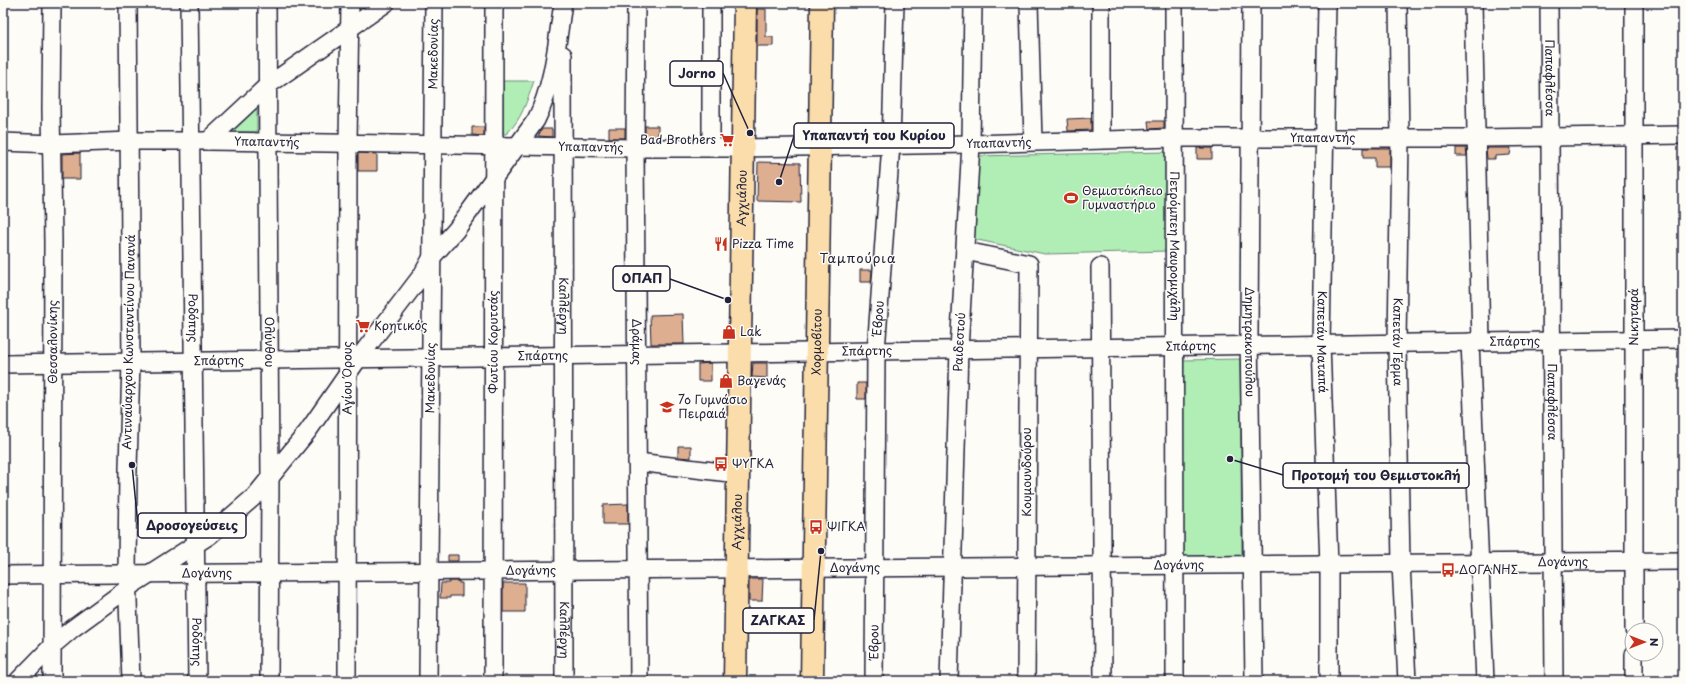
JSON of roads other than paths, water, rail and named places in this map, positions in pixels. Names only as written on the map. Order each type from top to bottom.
[{"type":"main road","name":"Αγχιάλου","points":[[735,681],[745,3]]},
{"type":"main road","name":"Χορμοβίτου","points":[[812,681],[822,3]]},
{"type":"street","name":"Θεσσαλονίκης","points":[[52,3],[52,681]]},
{"type":"street","name":"Αντιναύαρχου Κωνσταντίνου Πανανά","points":[[128,3],[131,362],[128,468],[128,581],[131,681]]},
{"type":"street","name":"Ροδόπης","points":[[189,3],[200,141],[194,361],[197,681]]},
{"type":"street","name":"Ολύνθου","points":[[267,3],[268,360],[270,478],[269,681]]},
{"type":"street","name":"Αγίου Όρους","points":[[350,3],[348,143],[353,359]]},
{"type":"street","points":[[200,141],[267,86],[386,3]]},
{"type":"street","name":"Μακεδονίας","points":[[428,681],[434,3]]},
{"type":"street","name":"Φωτίου Κορυτσάς","points":[[493,681],[494,3]]},
{"type":"street","points":[[150,574],[210,535],[238,511],[270,478],[308,431],[347,376],[353,359],[422,275],[432,257],[456,230],[494,180],[536,120],[544,105],[549,89],[564,3]]},
{"type":"street","name":"Καλλέργη","points":[[564,3],[562,146],[564,681]]},
{"type":"street","name":"Δράμας","points":[[636,3],[635,148],[639,681]]},
{"type":"street","points":[[711,3],[711,148]]},
{"type":"street","name":"Έβρου","points":[[874,681],[876,351],[891,144],[895,3]]},
{"type":"street","name":"Ραιδεστού","points":[[949,681],[959,350],[971,144],[974,3]]},
{"type":"street","points":[[1029,3],[1033,142]]},
{"type":"street","points":[[1101,3],[1101,139]]},
{"type":"street","name":"Πετρόμπεη Μαυρομιχάλη","points":[[1174,3],[1175,681]]},
{"type":"street","name":"Δημητρακοπούλου","points":[[1251,3],[1249,123],[1251,138],[1249,345],[1254,681]]},
{"type":"street","name":"Καπετάν Ματαπά","points":[[1327,3],[1322,344],[1329,565],[1329,681]]},
{"type":"street","name":"Καπετάν Γέρμα","points":[[1398,3],[1400,138],[1397,343],[1401,564],[1407,681]]},
{"type":"street","points":[[1473,3],[1478,138],[1476,342],[1479,563],[1485,681]]},
{"type":"street","name":"Παπαφλέσσα","points":[[1549,3],[1554,681]]},
{"type":"street","name":"Νικηταρά","points":[[1634,3],[1634,622]]},
{"type":"street","name":"Υπαπαντής","points":[[3,142],[53,144],[130,141],[200,141],[635,148],[742,148],[820,145],[971,144],[1101,139],[1324,137],[1478,138],[1683,135]]},
{"type":"street","name":"Κουμουνδούρου","points":[[965,251],[1029,264],[1026,681]]},
{"type":"street","points":[[1100,267],[1103,681]]},
{"type":"street","name":"Σπάρτης","points":[[3,364],[1634,340],[1683,338]]},
{"type":"street","name":"Αγίου Όρους","points":[[347,376],[347,681]]},
{"type":"street","points":[[637,462],[738,474]]},
{"type":"street","name":"Δογάνης","points":[[3,575],[52,575],[128,581],[150,574],[1253,566],[1683,561]]},
{"type":"street","points":[[18,681],[52,646],[128,581]]},
{"type":"street","points":[[1634,662],[1634,681]]},
{"type":"place","name":"Jorno","points":[[750,133]]},
{"type":"place","name":"Bad Brothers","points":[[727,140]]},
{"type":"place","name":"Υπαπαντή του Κυρίου","points":[[779,182]]},
{"type":"place","name":"Θεμιστόκλειο Γυμναστήριο","points":[[1071,198]]},
{"type":"place","name":"Pizza Time","points":[[721,244]]},
{"type":"place","name":"ΟΠΑΠ","points":[[728,300]]},
{"type":"place","name":"Κρητικός","points":[[363,326]]},
{"type":"place","name":"Lak","points":[[729,332]]},
{"type":"place","name":"Βαγενάς","points":[[726,381]]},
{"type":"place","name":"7ο Γυμνάσιο Πειραιά","points":[[667,407]]},
{"type":"place","name":"Προτομή του Θεμιστοκλή","points":[[1230,459]]},
{"type":"place","name":"ΨΥΓΚΑ","points":[[721,464]]},
{"type":"place","name":"Δροσογεύσεις","points":[[132,465]]},
{"type":"place","name":"ΨΙΓΚΑ","points":[[816,527]]},
{"type":"place","name":"ΖΑΓΚΑΣ","points":[[821,551]]},
{"type":"place","name":"ΔΟΓΑΝΗΣ","points":[[1448,570]]},
{"type":"district","name":"Ταμπούρια","points":[[858,258]]}]
